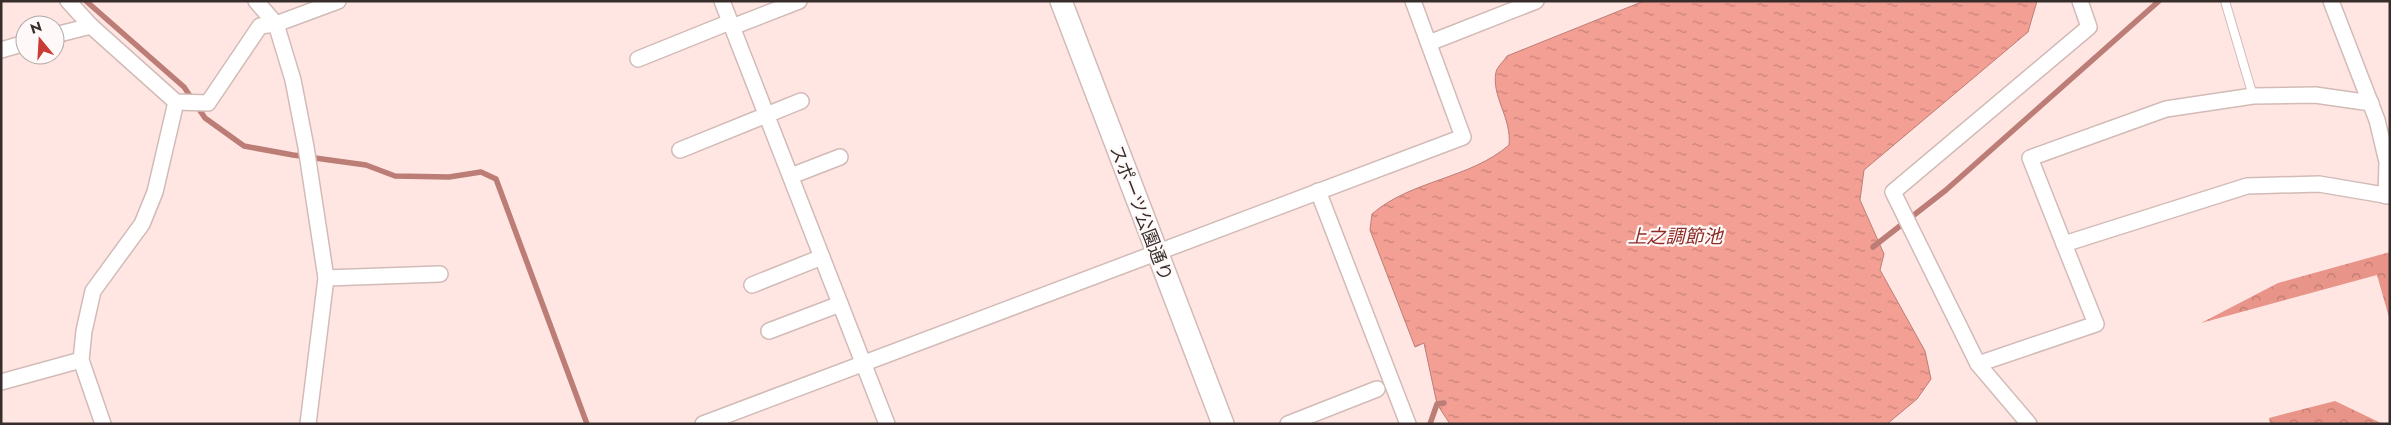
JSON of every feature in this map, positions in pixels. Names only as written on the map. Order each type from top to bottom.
[{"type":"street","points":[[68,1],[91,26],[179,102],[208,102],[260,26],[276,24],[338,1]]},
{"type":"street","points":[[256,1],[276,24],[292,80],[310,170],[326,278],[308,424]]},
{"type":"street","points":[[722,1],[886,424]]},
{"type":"street","points":[[638,59],[799,1]]},
{"type":"street","name":"スポーツ公園通り","points":[[1060,1],[1223,424]]},
{"type":"street","points":[[703,424],[1463,137],[1413,1]]},
{"type":"street","points":[[1429,43],[1536,1]]},
{"type":"street","points":[[2029,424],[1978,364],[1893,192],[2089,27],[2080,1]]},
{"type":"street","points":[[2064,244],[2247,186],[2319,184],[2388,196],[2387,162],[2377,120],[2331,1]]},
{"type":"street","points":[[65,33],[91,26]]},
{"type":"street","points":[[1,50],[15,46]]},
{"type":"street","points":[[1978,364],[2096,324],[2030,158],[2166,108],[2253,96],[2315,94],[2371,103]]},
{"type":"street","points":[[103,424],[81,360],[84,331],[93,292],[142,224],[155,192],[179,102]]},
{"type":"street","points":[[680,150],[801,102]]},
{"type":"street","points":[[791,176],[840,157]]},
{"type":"street","points":[[1318,191],[1408,424]]},
{"type":"street","points":[[752,285],[822,258]]},
{"type":"street","points":[[326,278],[440,274]]},
{"type":"street","points":[[769,331],[840,304]]},
{"type":"street","points":[[1,382],[81,360]]},
{"type":"street","points":[[1288,424],[1377,390]]},
{"type":"lane","points":[[2225,1],[2253,96]]},
{"type":"green space","points":[[2390,252],[2390,321],[2377,275],[2201,323],[2278,283]]},
{"type":"green space","points":[[2335,401],[2383,424],[2270,424],[2269,418]]},
{"type":"water","name":"上之調節池","points":[[1644,1],[2037,1],[2028,32],[1864,170],[1860,200],[1884,254],[1880,270],[1925,351],[1931,379],[1917,399],[1887,424],[1450,424],[1437,404],[1424,343],[1415,347],[1370,230],[1372,214],[1404,194],[1477,165],[1509,145],[1508,126],[1496,90],[1495,81],[1496,72],[1507,56]]},
{"type":"waterway","points":[[86,1],[184,87],[205,118],[244,146],[366,165],[395,176],[449,177],[481,172],[496,179],[587,424]]},
{"type":"waterway","points":[[1873,247],[1946,190],[2159,1]]},
{"type":"waterway","points":[[1430,424],[1437,404],[1444,403]]}]
